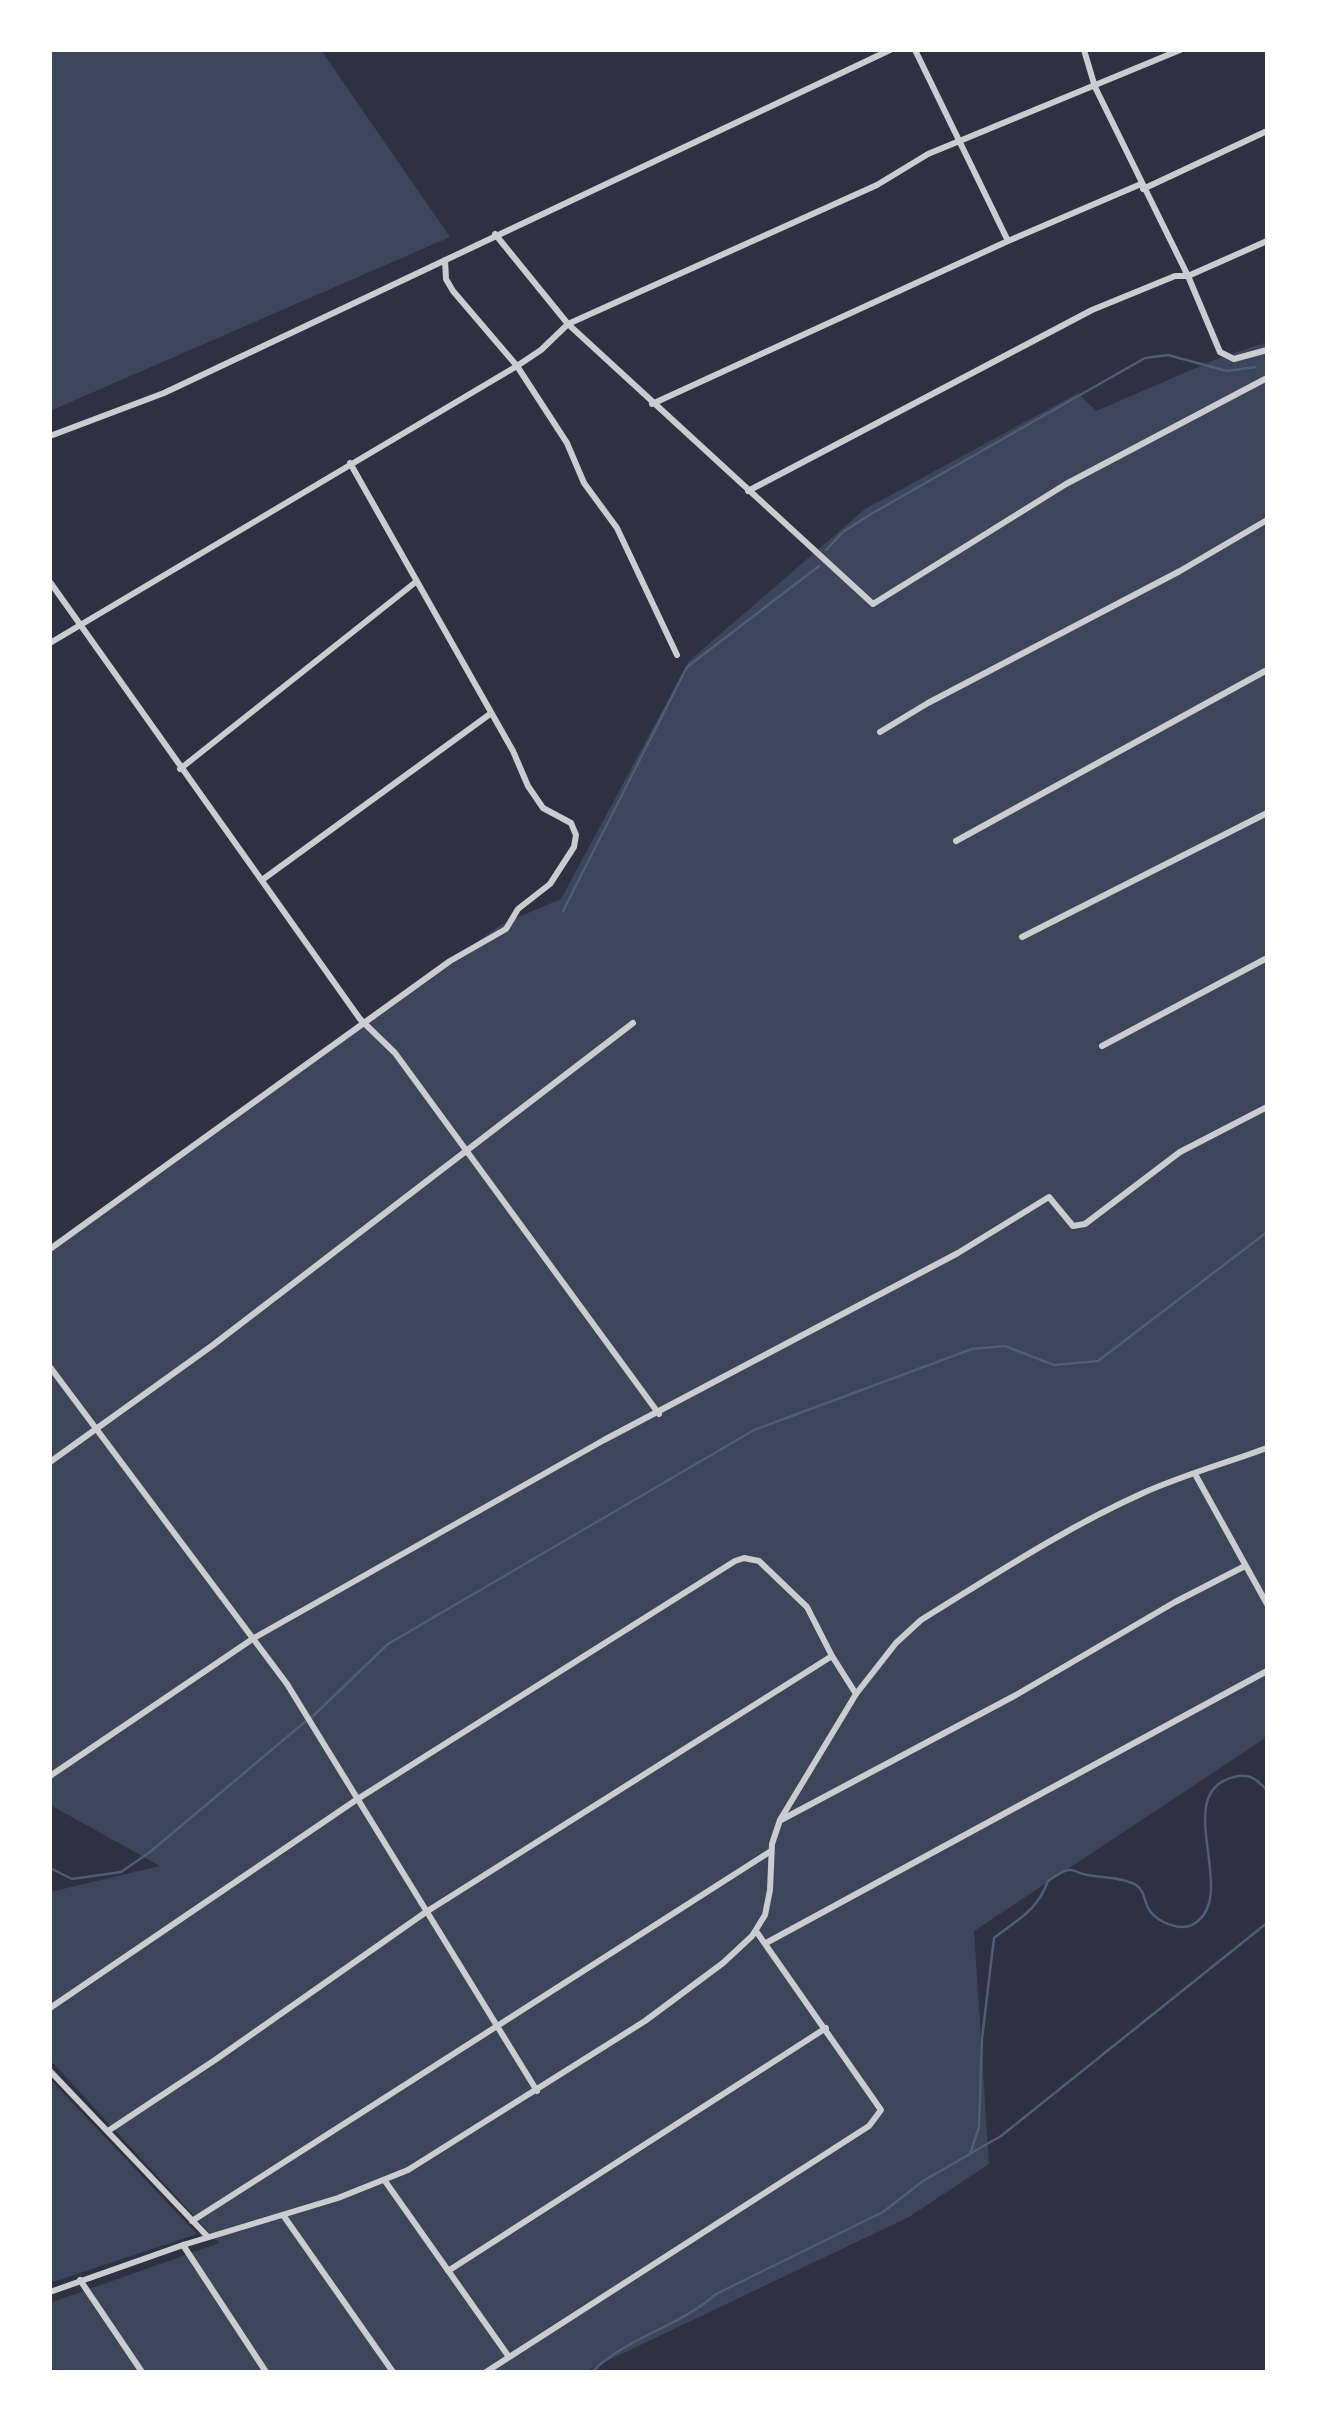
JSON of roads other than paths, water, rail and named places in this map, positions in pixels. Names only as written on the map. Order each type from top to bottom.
[{"type":"street","points":[[50,436],[164,393],[890,50]]},
{"type":"street","points":[[916,50],[1008,242]]},
{"type":"street","points":[[1084,50],[1095,88],[1188,276],[1220,352],[1234,359],[1267,350]]},
{"type":"street","points":[[50,643],[517,366],[568,324],[868,189],[928,154],[1180,50]]},
{"type":"street","points":[[652,404],[1008,242],[1267,131]]},
{"type":"street","points":[[495,234],[568,324],[873,604],[1066,484],[1267,378]]},
{"type":"street","points":[[747,492],[1092,310],[1175,276],[1188,276],[1267,241]]},
{"type":"street","points":[[445,259],[444,270],[453,291],[517,366],[566,443],[584,483],[617,528],[677,654]]},
{"type":"street","points":[[50,1249],[450,961],[506,928],[518,910],[550,884],[574,847],[576,832],[570,822],[540,805],[350,463]]},
{"type":"street","points":[[880,732],[1267,520]]},
{"type":"street","points":[[180,769],[417,581]]},
{"type":"street","points":[[50,582],[364,1024],[395,1053],[659,1414]]},
{"type":"street","points":[[956,841],[1267,670]]},
{"type":"street","points":[[262,880],[490,714]]},
{"type":"street","points":[[1022,937],[1267,812]]},
{"type":"street","points":[[1102,1046],[1267,958]]},
{"type":"street","points":[[50,1462],[213,1345],[474,1142],[634,1024]]},
{"type":"street","points":[[50,1776],[254,1638],[588,1450],[958,1252],[1049,1197],[1072,1226],[1085,1224],[1180,1152],[1267,1107]]},
{"type":"street","points":[[50,1367],[254,1638],[304,1712],[537,2091]]},
{"type":"street","points":[[50,2292],[385,2181],[537,2091],[676,1998],[722,1964],[756,1931],[769,1897],[771,1851],[780,1820],[856,1694],[896,1642],[921,1620],[1098,1514],[1151,1489],[1267,1448]]},
{"type":"street","points":[[1195,1474],[1267,1604]]},
{"type":"street","points":[[50,2008],[356,1800],[674,1598],[744,1558],[759,1561],[807,1606],[856,1694]]},
{"type":"street","points":[[780,1820],[818,1803],[1245,1566]]},
{"type":"street","points":[[108,2131],[426,1912],[832,1656]]},
{"type":"street","points":[[766,1942],[1133,1747],[1267,1671]]},
{"type":"street","points":[[192,2221],[771,1851]]},
{"type":"street","points":[[486,2372],[868,2126],[881,2110],[756,1931]]},
{"type":"street","points":[[448,2270],[826,2028]]},
{"type":"street","points":[[50,2070],[208,2238]]},
{"type":"street","points":[[385,2181],[509,2358]]},
{"type":"street","points":[[283,2215],[393,2372]]},
{"type":"street","points":[[183,2245],[266,2372]]},
{"type":"street","points":[[80,2280],[142,2372]]},
{"type":"waterway","points":[[826,550],[843,532],[871,514],[1145,358],[1168,355],[1227,371],[1255,367]]},
{"type":"waterway","points":[[563,911],[687,667],[819,566]]},
{"type":"waterway","points":[[312,1717],[388,1644],[754,1430],[972,1349],[1005,1346],[1054,1365],[1098,1361],[1267,1232]]},
{"type":"waterway","points":[[50,1868],[72,1879],[121,1872],[306,1721]]},
{"type":"waterway","points":[[592,2372],[621,2350],[716,2294],[883,2212],[923,2181],[970,2154],[979,2127],[982,2039],[994,1938],[1032,1907],[1048,1881],[1071,1870],[1131,1882],[1158,1919],[1175,1926],[1192,1925],[1206,1912],[1211,1893],[1205,1824],[1207,1803],[1215,1787],[1234,1777],[1249,1776],[1267,1790]]},
{"type":"waterway","points":[[971,2153],[1001,2136],[1267,1923]]}]
